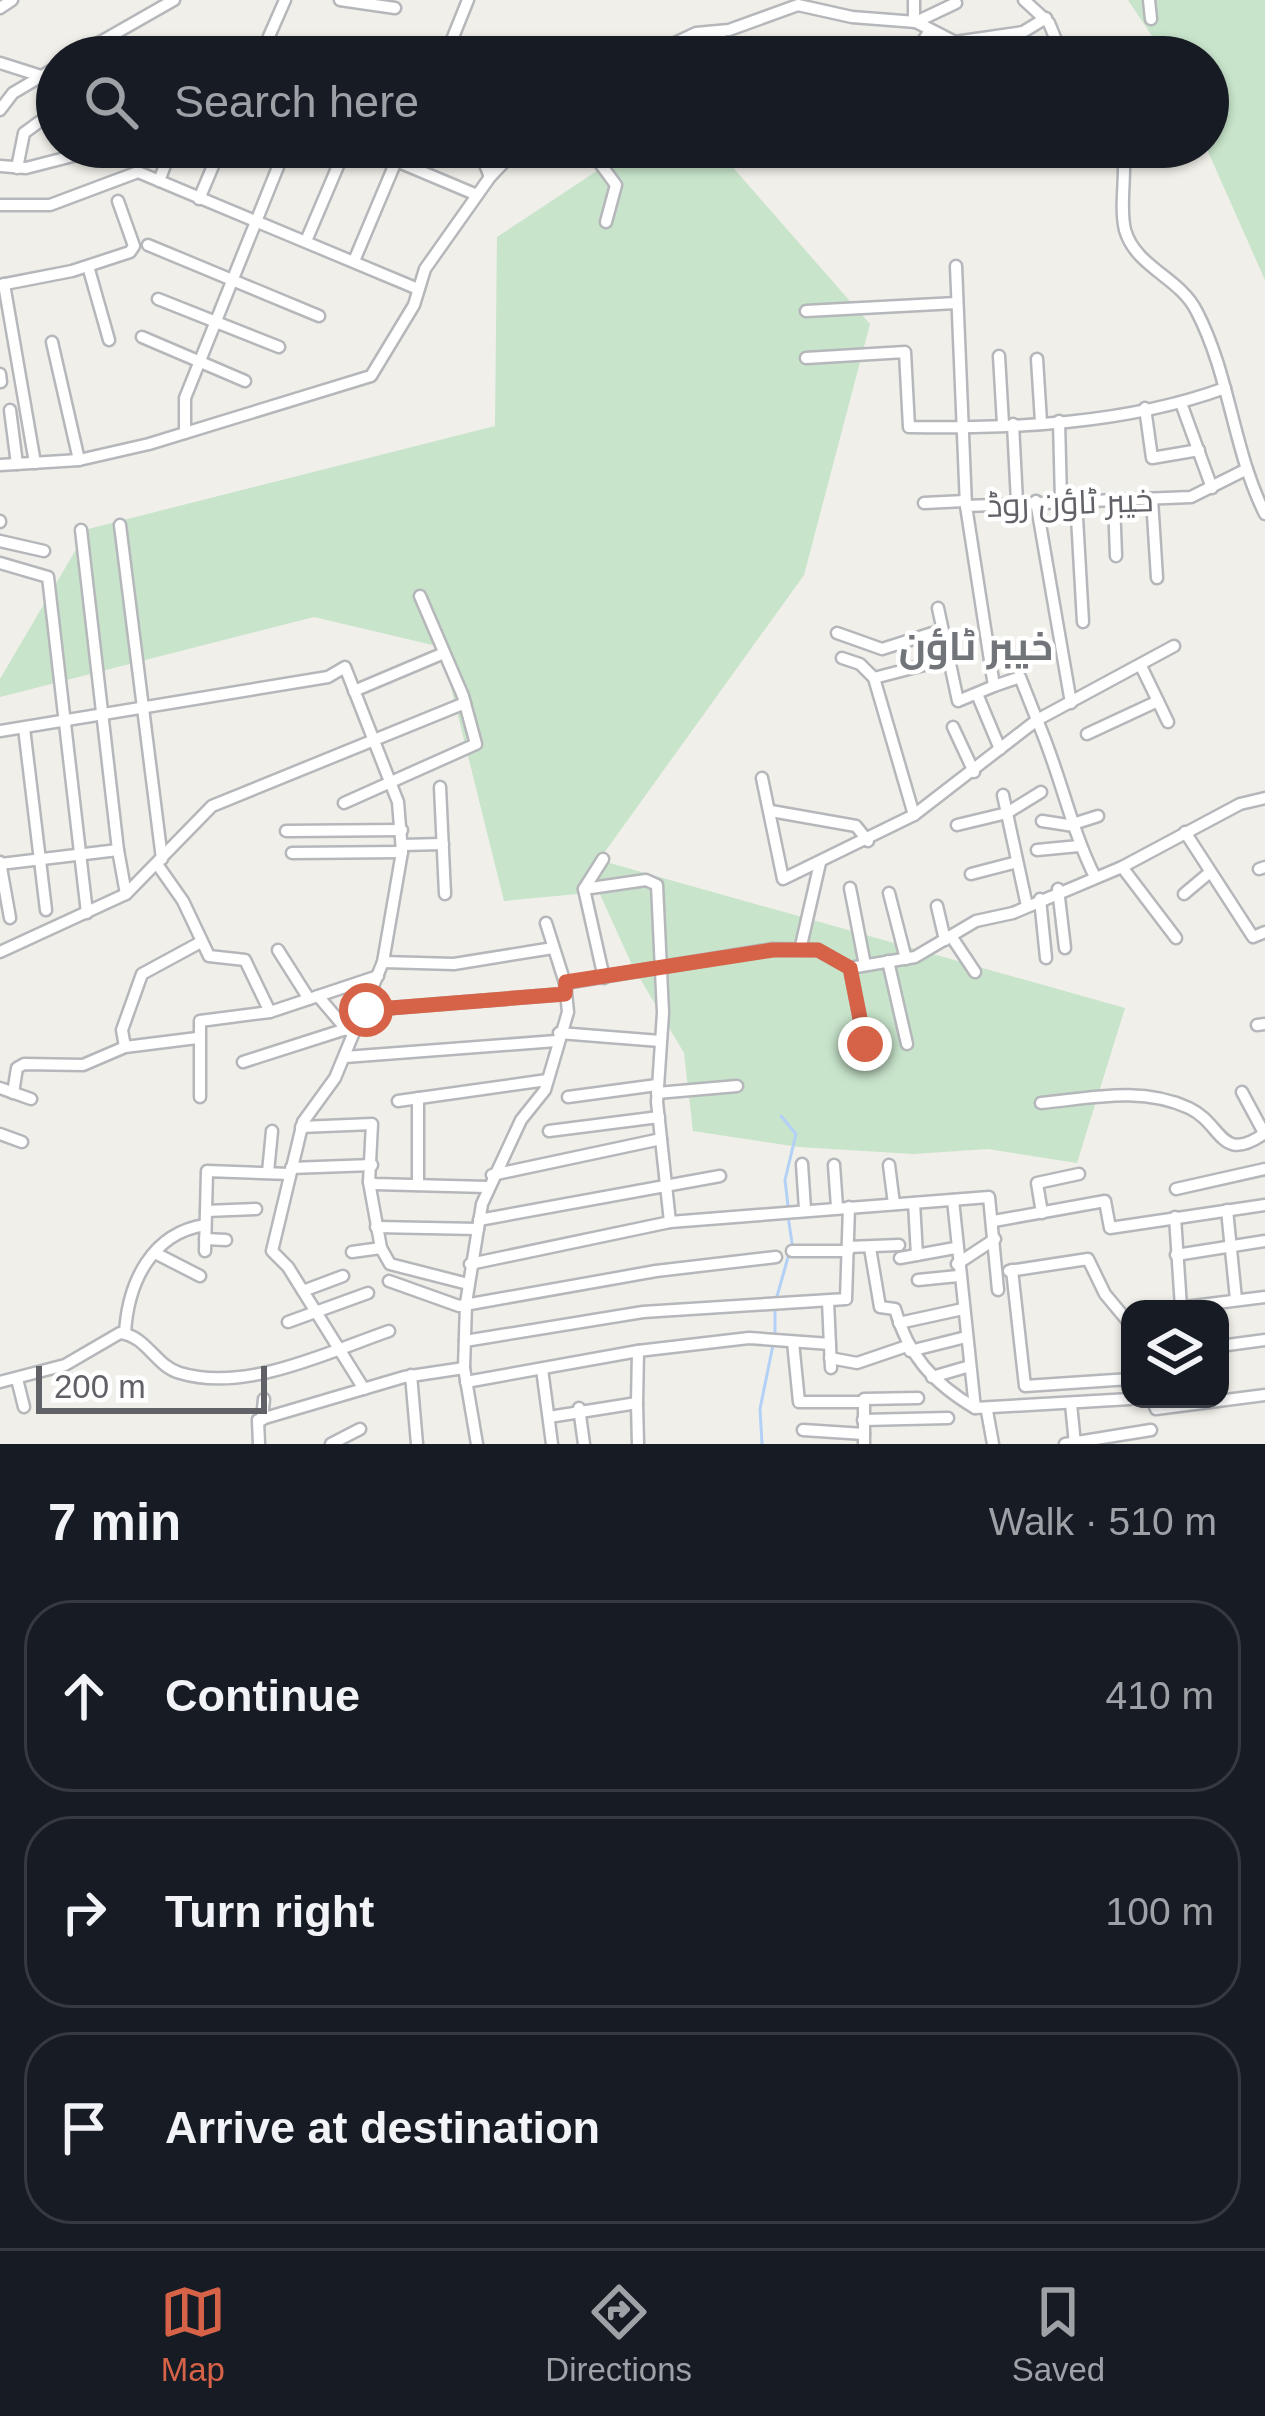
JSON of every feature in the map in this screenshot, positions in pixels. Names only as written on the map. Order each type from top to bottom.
[{"type":"street","points":[[0,8],[12,0]]},
{"type":"street","points":[[111,36],[174,0]]},
{"type":"street","points":[[269,36],[285,0]]},
{"type":"street","points":[[340,0],[395,8]]},
{"type":"street","points":[[453,36],[468,0]]},
{"type":"street","points":[[914,0],[915,22]]},
{"type":"street","points":[[1024,0],[1046,18],[1054,36]]},
{"type":"street","points":[[1149,0],[1150,19]]},
{"type":"street","points":[[690,36],[719,32],[768,6],[810,2],[852,17],[915,22],[956,3]]},
{"type":"street","points":[[1002,36],[1023,32],[1046,18]]},
{"type":"street","points":[[915,22],[939,36]]},
{"type":"street","points":[[719,32],[721,36]]},
{"type":"street","points":[[926,36],[929,32]]},
{"type":"street","points":[[0,63],[36,74]]},
{"type":"street","points":[[0,110],[14,93],[36,79]]},
{"type":"street","points":[[17,167],[24,133],[36,124]]},
{"type":"street","points":[[0,166],[36,163]]},
{"type":"street","points":[[159,181],[164,168]]},
{"type":"street","points":[[199,199],[212,168]]},
{"type":"street","points":[[185,434],[185,398],[277,168]]},
{"type":"street","points":[[306,241],[337,168]]},
{"type":"street","points":[[354,261],[393,168]]},
{"type":"street","points":[[415,168],[477,195]]},
{"type":"street","points":[[486,168],[490,178]]},
{"type":"street","points":[[0,465],[79,460],[185,434],[371,376],[410,313],[425,269],[499,168]]},
{"type":"street","points":[[603,168],[616,185],[606,222]]},
{"type":"street","points":[[1124,168],[1128,237],[1137,254],[1188,296],[1225,388],[1245,470],[1265,514]]},
{"type":"street","points":[[0,205],[50,205],[126,173],[159,181],[418,289]]},
{"type":"street","points":[[34,464],[2,284],[88,266],[134,249],[118,201]]},
{"type":"street","points":[[148,245],[319,316]]},
{"type":"street","points":[[88,266],[110,340]]},
{"type":"street","points":[[924,503],[965,503],[956,266]]},
{"type":"street","points":[[158,299],[279,347]]},
{"type":"street","points":[[806,311],[956,303]]},
{"type":"street","points":[[142,337],[245,381]]},
{"type":"street","points":[[52,341],[79,460]]},
{"type":"street","points":[[806,358],[905,352],[909,427],[1059,421],[1181,403],[1225,388]]},
{"type":"street","points":[[999,356],[1017,502]]},
{"type":"street","points":[[1036,358],[1041,422]]},
{"type":"street","points":[[1181,403],[1212,488]]},
{"type":"street","points":[[1144,408],[1152,458],[1198,450]]},
{"type":"street","points":[[10,410],[17,464]]},
{"type":"street","points":[[1059,421],[1060,500]]},
{"type":"street","name":"خیبر ٹاؤن روڈ","points":[[994,686],[974,583],[965,503],[1191,497],[1245,470]]},
{"type":"street","points":[[1152,499],[1157,578]]},
{"type":"street","points":[[1076,500],[1084,622]]},
{"type":"street","points":[[1036,501],[1071,703]]},
{"type":"street","points":[[1114,501],[1116,556]]},
{"type":"street","points":[[120,525],[160,861],[214,961],[245,960],[271,1012]]},
{"type":"street","points":[[81,530],[99,712],[126,894]]},
{"type":"street","points":[[0,541],[44,551]]},
{"type":"street","points":[[0,562],[47,577],[87,913]]},
{"type":"street","points":[[344,802],[474,747],[477,740],[420,596]]},
{"type":"street","points":[[938,608],[958,701],[1020,677],[1065,786],[1079,846],[1095,877]]},
{"type":"street","points":[[837,633],[882,649],[942,630]]},
{"type":"street","points":[[762,778],[783,879],[914,815],[1037,720],[1174,646]]},
{"type":"street","points":[[354,691],[444,652]]},
{"type":"street","points":[[842,658],[860,664],[874,678],[914,815]]},
{"type":"street","points":[[874,678],[947,659]]},
{"type":"street","points":[[1141,666],[1168,722]]},
{"type":"street","points":[[0,731],[328,677],[345,667],[391,782],[402,849],[383,962],[366,1010],[350,1034],[345,1057],[301,1127],[272,1251],[303,1291],[364,1389]]},
{"type":"street","points":[[977,694],[1000,749]]},
{"type":"street","points":[[1087,734],[1158,701]]},
{"type":"street","points":[[0,952],[126,894],[212,806],[465,703]]},
{"type":"street","points":[[953,727],[974,772]]},
{"type":"street","points":[[24,728],[46,910]]},
{"type":"street","points":[[440,788],[445,894]]},
{"type":"street","points":[[1004,795],[1027,906]]},
{"type":"street","points":[[957,825],[1006,813],[1037,795],[1041,823],[1073,825],[1098,816]]},
{"type":"street","points":[[366,1010],[565,988],[661,968],[800,950],[818,950],[850,968],[906,958],[982,919],[1122,867],[1240,804],[1265,798]]},
{"type":"street","points":[[771,812],[856,826],[868,841]]},
{"type":"street","points":[[286,830],[402,830]]},
{"type":"street","points":[[1185,832],[1253,937],[1265,932]]},
{"type":"street","points":[[292,853],[443,844]]},
{"type":"street","points":[[1037,850],[1079,846]]},
{"type":"street","points":[[10,918],[0,862],[118,850]]},
{"type":"street","points":[[603,859],[584,889],[604,978]]},
{"type":"street","points":[[800,950],[820,862]]},
{"type":"street","points":[[971,874],[1017,862]]},
{"type":"street","points":[[1122,867],[1176,938]]},
{"type":"street","points":[[1184,895],[1209,873]]},
{"type":"street","points":[[584,889],[654,881],[662,907],[657,1089],[670,1222]]},
{"type":"street","points":[[850,888],[865,965]]},
{"type":"street","points":[[1058,890],[1065,948]]},
{"type":"street","points":[[890,893],[906,958]]},
{"type":"street","points":[[1040,899],[1046,958]]},
{"type":"street","points":[[937,906],[948,938],[975,972]]},
{"type":"street","points":[[477,1444],[465,1375],[465,1341],[470,1264],[478,1225],[489,1181],[547,1080],[568,1012],[546,923]]},
{"type":"street","points":[[124,1047],[122,1030],[142,974],[202,941]]},
{"type":"street","points":[[383,962],[454,964],[554,948]]},
{"type":"street","points":[[278,950],[313,998],[350,1034]]},
{"type":"street","points":[[888,961],[907,1044]]},
{"type":"street","points":[[850,968],[865,1044]]},
{"type":"street","points":[[200,1097],[200,1021],[271,1012],[378,976]]},
{"type":"street","points":[[243,1062],[350,1034]]},
{"type":"street","points":[[345,1057],[558,1037],[660,1041]]},
{"type":"street","points":[[31,1099],[7,1091],[19,1066],[82,1065],[124,1047],[197,1038]]},
{"type":"street","points":[[398,1101],[547,1080]]},
{"type":"street","points":[[568,1097],[737,1086]]},
{"type":"street","points":[[1041,1103],[1147,1094],[1194,1110],[1230,1145],[1242,1147],[1265,1133],[1242,1093]]},
{"type":"street","points":[[418,1098],[418,1185]]},
{"type":"street","points":[[549,1131],[659,1117]]},
{"type":"street","points":[[301,1127],[372,1124],[369,1182],[381,1248],[390,1264],[468,1283]]},
{"type":"street","points":[[268,1172],[272,1131]]},
{"type":"street","points":[[0,1134],[22,1142]]},
{"type":"street","points":[[369,1182],[489,1181],[661,1139]]},
{"type":"street","points":[[793,1210],[802,1164]]},
{"type":"street","points":[[205,1238],[207,1172],[372,1165]]},
{"type":"street","points":[[465,1341],[643,1312],[846,1299],[848,1249],[834,1165]]},
{"type":"street","points":[[890,1165],[894,1204]]},
{"type":"street","points":[[1176,1189],[1265,1169]]},
{"type":"street","points":[[1042,1213],[1037,1184],[1079,1174]]},
{"type":"street","points":[[376,1227],[478,1225],[720,1176]]},
{"type":"street","points":[[470,1264],[670,1222],[989,1197],[998,1290]]},
{"type":"street","points":[[952,1201],[970,1366],[993,1444]]},
{"type":"street","points":[[994,1220],[1106,1202],[1110,1228]]},
{"type":"street","points":[[914,1203],[917,1255]]},
{"type":"street","points":[[1094,1232],[1265,1205]]},
{"type":"street","points":[[206,1211],[256,1209]]},
{"type":"street","points":[[1227,1210],[1236,1299]]},
{"type":"street","points":[[1174,1217],[1175,1300]]},
{"type":"street","points":[[125,1333],[130,1293],[173,1232],[226,1240]]},
{"type":"street","points":[[918,1280],[957,1270],[995,1240]]},
{"type":"street","points":[[1176,1256],[1265,1241]]},
{"type":"street","points":[[352,1252],[381,1248]]},
{"type":"street","points":[[792,1251],[870,1248],[917,1255],[955,1249]]},
{"type":"street","points":[[870,1248],[880,1306],[895,1309],[908,1349],[932,1377],[981,1409],[1121,1400]]},
{"type":"street","points":[[155,1253],[200,1276]]},
{"type":"street","points":[[389,1281],[459,1306],[656,1271],[776,1257]]},
{"type":"street","points":[[997,1273],[1088,1259],[1105,1294],[1121,1313]]},
{"type":"street","points":[[1012,1270],[1025,1386],[1121,1380]]},
{"type":"street","points":[[303,1291],[344,1276]]},
{"type":"street","points":[[288,1322],[368,1293]]},
{"type":"street","points":[[1229,1300],[1265,1297]]},
{"type":"street","points":[[828,1301],[831,1363],[857,1363],[966,1337]]},
{"type":"street","points":[[899,1323],[963,1310]]},
{"type":"street","points":[[125,1333],[168,1369],[195,1377],[269,1370],[389,1331]]},
{"type":"street","points":[[0,1382],[65,1365],[125,1333]]},
{"type":"street","points":[[260,1444],[257,1423],[262,1420],[411,1375],[542,1369],[638,1351],[775,1339],[830,1344]]},
{"type":"street","points":[[1229,1345],[1265,1340]]},
{"type":"street","points":[[793,1342],[799,1402],[918,1398]]},
{"type":"street","points":[[638,1351],[638,1444]]},
{"type":"street","points":[[932,1377],[970,1366]]},
{"type":"street","points":[[542,1369],[552,1444]]},
{"type":"street","points":[[411,1375],[417,1444]]},
{"type":"street","points":[[17,1378],[24,1407]]},
{"type":"street","points":[[1063,1386],[1072,1443],[1151,1430]]},
{"type":"street","points":[[1229,1398],[1265,1395]]},
{"type":"street","points":[[262,1420],[264,1399]]},
{"type":"street","points":[[549,1417],[579,1408],[637,1402]]},
{"type":"street","points":[[863,1402],[864,1433]]},
{"type":"street","points":[[579,1408],[584,1444]]},
{"type":"street","points":[[802,1430],[864,1433],[948,1418]]},
{"type":"street","points":[[331,1444],[360,1430]]},
{"type":"green space","points":[[1128,0],[1265,0],[1265,280],[1215,168],[1229,168],[1229,36],[1152,36]]},
{"type":"green space","points":[[601,168],[733,168],[870,324],[804,575],[599,860],[1125,1008],[1077,1163],[988,1149],[913,1154],[799,1147],[693,1131],[684,1053],[632,965],[599,892],[504,901],[441,647],[314,617],[0,697],[0,679],[88,529],[495,426],[497,237]]},
{"type":"waterway","points":[[781,1116],[796,1134],[785,1180],[788,1206]]},
{"type":"waterway","points":[[776,1300],[792,1243],[788,1216]]},
{"type":"waterway","points":[[775,1309],[775,1336]]},
{"type":"waterway","points":[[762,1444],[760,1409],[773,1345]]},
{"type":"district","name":"خیبر ٹاؤن","points":[[976,646]]},
{"type":"route","points":[[366,1010],[565,994],[566,982],[773,950],[818,950],[833,963],[850,968],[865,1044]]}]
